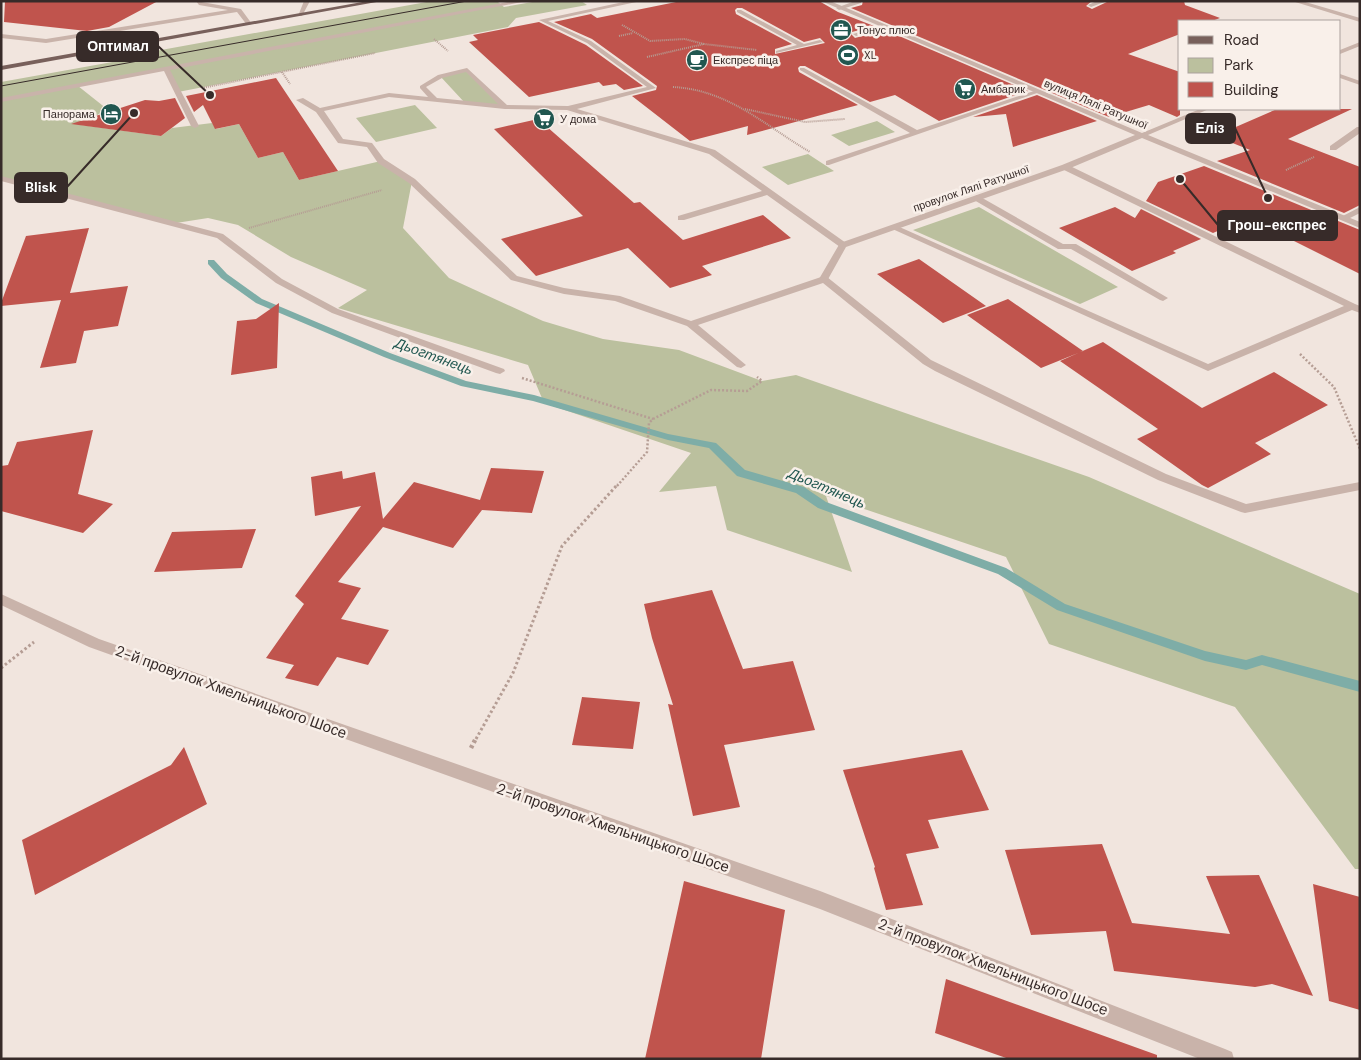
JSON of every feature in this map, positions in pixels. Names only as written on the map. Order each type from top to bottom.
[{"type":"main road","points":[[1,68],[379,1]]},
{"type":"street","points":[[199,1],[201,4],[239,10],[249,24]]},
{"type":"street","points":[[300,15],[307,1]]},
{"type":"street","points":[[1,100],[524,1]]},
{"type":"street","points":[[638,1],[542,20],[589,42],[653,88]]},
{"type":"street","name":"вулиця Лялі Ратушної","points":[[824,1],[1036,92],[1360,225]]},
{"type":"street","points":[[839,8],[858,3],[858,1]]},
{"type":"street","points":[[1091,5],[1104,1]]},
{"type":"street","points":[[1296,1],[1360,20]]},
{"type":"street","points":[[1,36],[46,41],[239,10]]},
{"type":"street","points":[[739,12],[803,46]]},
{"type":"street","points":[[856,34],[884,27]]},
{"type":"street","points":[[778,52],[820,42]]},
{"type":"street","points":[[1341,52],[1360,44]]},
{"type":"street","points":[[166,69],[195,126]]},
{"type":"street","points":[[802,69],[916,133]]},
{"type":"street","points":[[435,100],[422,87],[440,76],[467,70],[505,107]]},
{"type":"street","points":[[1341,76],[1360,83]]},
{"type":"street","points":[[319,110],[389,95],[505,107],[567,108],[653,88]]},
{"type":"street","points":[[829,163],[1036,92]]},
{"type":"street","points":[[300,100],[319,110],[341,141],[369,145],[381,161],[412,181],[514,278],[564,291],[617,298],[690,324],[741,364]]},
{"type":"street","points":[[567,108],[712,152],[844,245],[824,280],[690,324]]},
{"type":"street","name":"провулок Лялі Ратушної","points":[[844,245],[1065,167],[1204,110]]},
{"type":"street","points":[[1333,148],[1360,129]]},
{"type":"street","points":[[1065,167],[1356,308]]},
{"type":"street","points":[[1,178],[220,236],[279,281],[335,311],[500,371]]},
{"type":"street","points":[[680,218],[768,192]]},
{"type":"street","points":[[977,198],[1061,247],[1073,246],[1163,298]]},
{"type":"street","points":[[1343,218],[1360,209]]},
{"type":"street","points":[[892,228],[1208,368],[1281,336],[1356,308]]},
{"type":"street","points":[[824,280],[927,362],[939,369],[1162,477],[1245,509],[1360,486]]},
{"type":"street","name":"2-й провулок Хмельницького Шосе","points":[[1,598],[94,643],[820,900],[1225,1059]]},
{"type":"path","points":[[600,9],[633,33],[650,41],[685,39],[704,44],[778,52]]},
{"type":"path","points":[[426,43],[445,39]]},
{"type":"path","points":[[618,63],[704,44]]},
{"type":"path","points":[[178,92],[378,52]]},
{"type":"path","points":[[653,88],[680,87],[704,91],[742,109],[769,125],[787,140],[829,163]]},
{"type":"path","points":[[742,109],[780,115],[805,122],[885,116]]},
{"type":"path","points":[[1258,183],[1333,148]]},
{"type":"path","points":[[220,236],[412,181]]},
{"type":"path","points":[[1281,336],[1334,387],[1360,449]]},
{"type":"path","points":[[457,773],[513,673],[562,546],[647,452],[650,423],[653,418],[711,390],[747,391],[762,381],[741,364]]},
{"type":"path","points":[[500,371],[653,418]]},
{"type":"path","points":[[1,668],[54,625]]},
{"type":"green space","points":[[432,1],[502,1],[498,2],[504,7],[538,1],[581,1],[587,5],[516,18],[508,27],[178,92],[165,69],[78,86],[107,109],[81,125],[161,136],[172,128],[212,123],[216,129],[239,124],[258,158],[283,152],[299,180],[381,161],[412,181],[403,228],[449,278],[543,321],[603,339],[679,350],[762,381],[796,375],[1089,477],[1360,594],[1360,869],[1355,869],[1235,707],[1049,644],[1006,557],[826,496],[852,572],[727,530],[716,486],[659,492],[691,453],[544,403],[528,365],[338,308],[367,290],[291,257],[238,225],[208,218],[176,223],[1,178],[1,82],[129,59],[128,56]]},
{"type":"green space","points":[[467,70],[505,107],[465,103],[440,76]]},
{"type":"green space","points":[[415,105],[437,128],[376,142],[356,118]]},
{"type":"green space","points":[[877,121],[895,132],[849,146],[831,135]]},
{"type":"green space","points":[[808,154],[834,171],[788,185],[762,167]]},
{"type":"green space","points":[[979,207],[1118,287],[1080,304],[913,230]]},
{"type":"building","points":[[5,1],[158,1],[109,27],[87,31],[4,22]]},
{"type":"building","points":[[681,1],[819,1],[838,12],[874,26],[852,32],[851,34],[855,38],[885,30],[1028,91],[939,121],[895,95],[870,102],[805,66],[800,66],[798,68],[799,72],[858,105],[747,135],[748,126],[690,141],[632,96],[656,90],[657,86],[592,39],[554,22],[591,14],[597,18]],"holes":[[[742,8],[804,42],[820,38],[825,43],[775,54],[775,49],[792,44],[736,14],[735,10]]]},
{"type":"building","points":[[863,1],[1092,1],[1086,6],[1092,9],[1109,1],[1184,1],[1185,5],[1220,18],[1215,20],[1178,20],[1178,35],[1128,54],[1178,71],[1178,110],[1180,110],[1180,115],[1177,117],[1149,105],[1109,117],[851,8],[862,5]]},
{"type":"building","points":[[539,22],[586,45],[643,86],[624,90],[616,84],[603,86],[599,82],[529,97],[469,42],[478,40],[473,35]]},
{"type":"building","points":[[276,78],[338,171],[299,180],[283,152],[258,158],[239,124],[215,129],[203,105],[194,112],[186,96]]},
{"type":"building","points":[[1037,95],[1097,121],[1013,147],[1006,114],[973,117]]},
{"type":"building","points":[[175,98],[185,118],[161,136],[71,124],[145,100],[159,101]]},
{"type":"building","points":[[1352,109],[1288,139],[1360,167],[1360,205],[1344,213],[1217,161],[1250,150],[1215,136],[1275,110]]},
{"type":"building","points":[[538,119],[634,203],[640,202],[683,240],[763,215],[791,238],[702,266],[712,275],[670,288],[628,248],[536,276],[501,239],[583,216],[494,129]]},
{"type":"building","points":[[1204,166],[1360,230],[1360,274],[1248,218],[1213,233],[1146,201],[1158,182]]},
{"type":"building","points":[[1115,207],[1135,218],[1141,209],[1201,239],[1173,251],[1176,253],[1132,271],[1059,228]]},
{"type":"building","points":[[89,228],[70,293],[128,286],[118,326],[84,331],[76,363],[40,368],[61,300],[1,306],[1,303],[26,236]]},
{"type":"building","points":[[919,259],[986,306],[943,323],[877,274]]},
{"type":"building","points":[[1008,299],[1083,351],[1041,368],[967,315]]},
{"type":"building","points":[[279,303],[277,368],[231,375],[237,321],[256,319]]},
{"type":"building","points":[[1103,342],[1202,408],[1274,372],[1328,405],[1255,443],[1271,454],[1208,488],[1137,439],[1158,429],[1060,361]]},
{"type":"building","points":[[93,430],[78,494],[113,504],[83,533],[1,511],[1,466],[8,465],[17,442]]},
{"type":"building","points":[[491,468],[544,471],[532,513],[482,510],[453,548],[383,527],[338,582],[361,588],[341,619],[389,630],[368,665],[337,657],[318,686],[285,678],[294,665],[266,658],[304,604],[295,596],[361,506],[315,516],[311,477],[342,471],[343,479],[375,472],[383,519],[414,482],[480,500]]},
{"type":"building","points":[[256,529],[242,568],[154,572],[172,532]]},
{"type":"building","points":[[712,590],[743,669],[793,661],[815,730],[724,745],[740,807],[693,816],[668,704],[673,705],[652,638],[644,604]]},
{"type":"building","points":[[582,697],[640,702],[633,749],[572,745]]},
{"type":"building","points":[[184,747],[207,804],[35,895],[22,840],[171,765]]},
{"type":"building","points":[[962,750],[989,810],[928,820],[939,848],[906,854],[923,905],[886,910],[875,867],[843,770]]},
{"type":"building","points":[[1102,844],[1132,923],[1230,934],[1206,876],[1259,875],[1313,996],[1272,984],[1255,987],[1114,971],[1106,931],[1031,935],[1005,850]]},
{"type":"building","points":[[684,881],[785,910],[761,1059],[645,1059]]},
{"type":"building","points":[[1313,884],[1360,897],[1360,1010],[1329,1001]]},
{"type":"building","points":[[946,979],[1157,1055],[1157,1059],[1009,1059],[935,1033]]},
{"type":"waterway","name":"Дьогтянець","points":[[211,262],[224,276],[259,301],[387,355],[464,384],[534,398],[668,437],[712,445],[741,473],[800,490],[822,505],[1002,571],[1061,607],[1205,656],[1246,665],[1262,660],[1360,687]]},
{"type":"tram line","points":[[1,86],[467,1]]},
{"type":"place","name":"Тонус плюс","points":[[841,30]]},
{"type":"place","name":"XL","points":[[848,55]]},
{"type":"place","name":"Експрес піца","points":[[697,60]]},
{"type":"place","name":"Амбарик","points":[[965,89]]},
{"type":"place","name":"Оптимал","points":[[210,95]]},
{"type":"place","name":"Blisk","points":[[134,113]]},
{"type":"place","name":"Панорама","points":[[111,114]]},
{"type":"place","name":"У дома","points":[[544,119]]},
{"type":"place","name":"Грош-експрес","points":[[1180,179]]},
{"type":"place","name":"Еліз","points":[[1268,198]]}]
